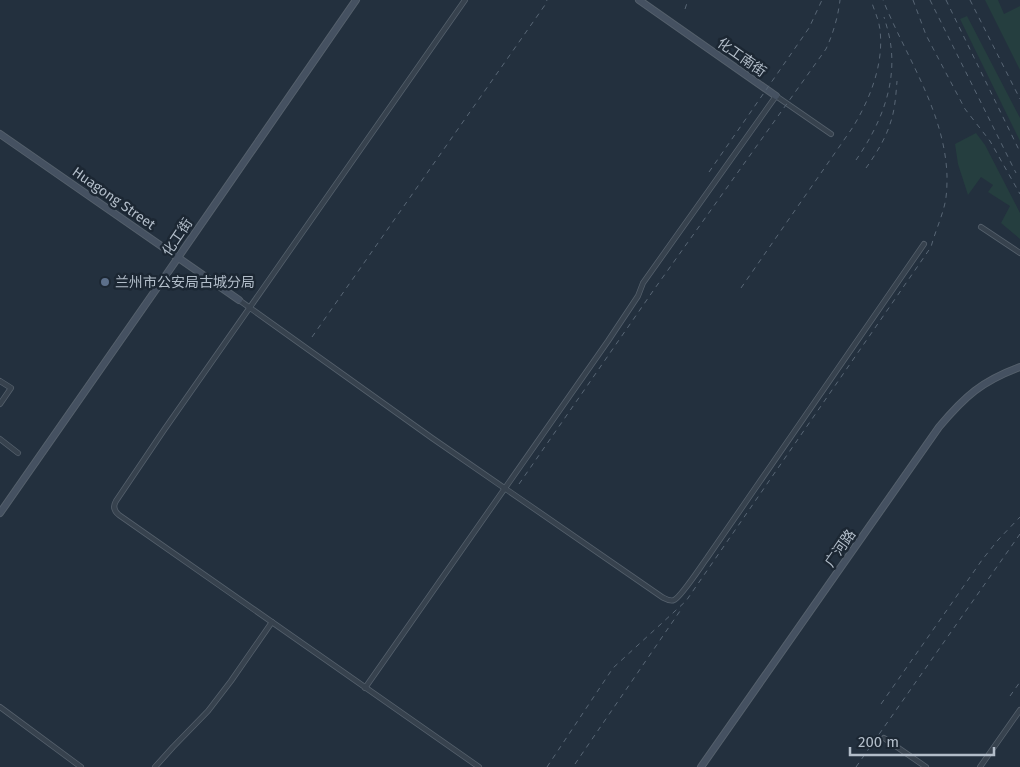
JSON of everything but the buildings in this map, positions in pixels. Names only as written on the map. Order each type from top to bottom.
[{"type":"street","name":"化工街","points":[[0,513],[356,0]]},
{"type":"street","points":[[465,0],[121,493],[114,507],[119,514],[479,767]]},
{"type":"street","name":"化工南街","points":[[639,0],[831,134]]},
{"type":"street","points":[[365,688],[608,341],[638,296],[643,283],[776,96]]},
{"type":"street","name":"Huagong Street","points":[[0,134],[240,300]]},
{"type":"street","points":[[981,227],[1020,253]]},
{"type":"street","points":[[240,300],[504,488],[662,597],[674,600],[707,558],[924,244]]},
{"type":"street","name":"广河路","points":[[701,767],[939,427],[974,391],[998,376],[1020,367]]},
{"type":"street","points":[[0,381],[11,388],[0,404]]},
{"type":"street","points":[[0,439],[18,453]]},
{"type":"street","points":[[155,767],[208,711],[272,622]]},
{"type":"street","points":[[0,707],[81,767]]},
{"type":"street","points":[[980,767],[1020,710]]},
{"type":"street","points":[[884,738],[926,767]]},
{"type":"green space","points":[[985,0],[998,0],[1004,14],[1020,6],[1020,70]]},
{"type":"green space","points":[[967,16],[1020,118],[1020,141],[960,19]]},
{"type":"green space","points":[[976,133],[985,145],[1020,213],[1020,239],[1001,223],[1010,206],[988,192],[993,185],[981,177],[968,195],[958,164],[955,144]]},
{"type":"railway","points":[[312,337],[547,0]]},
{"type":"railway","points":[[685,9],[688,0]]},
{"type":"railway","points":[[709,172],[809,28],[822,0]]},
{"type":"railway","points":[[519,484],[653,291],[826,49],[835,25],[840,0]]},
{"type":"railway","points":[[741,288],[853,127],[865,105],[878,68],[881,43],[878,19],[871,0]]},
{"type":"railway","points":[[547,767],[613,668],[686,601],[931,247],[946,200],[945,152],[932,107],[883,0]]},
{"type":"railway","points":[[913,0],[926,35],[965,109],[990,141],[1020,194]]},
{"type":"railway","points":[[930,0],[1016,173]]},
{"type":"railway","points":[[946,0],[1020,152]]},
{"type":"railway","points":[[970,0],[1020,99]]},
{"type":"railway","points":[[856,160],[878,121],[884,106],[891,77],[891,47],[884,17]]},
{"type":"railway","points":[[866,168],[889,127],[897,81]]},
{"type":"railway","points":[[881,704],[982,560],[1020,517]]},
{"type":"railway","points":[[856,767],[1020,534]]},
{"type":"railway","points":[[575,764],[680,611]]},
{"type":"railway","points":[[1010,696],[1020,682]]},
{"type":"place","name":"兰州市公安局古城分局","points":[[105,282]]}]
